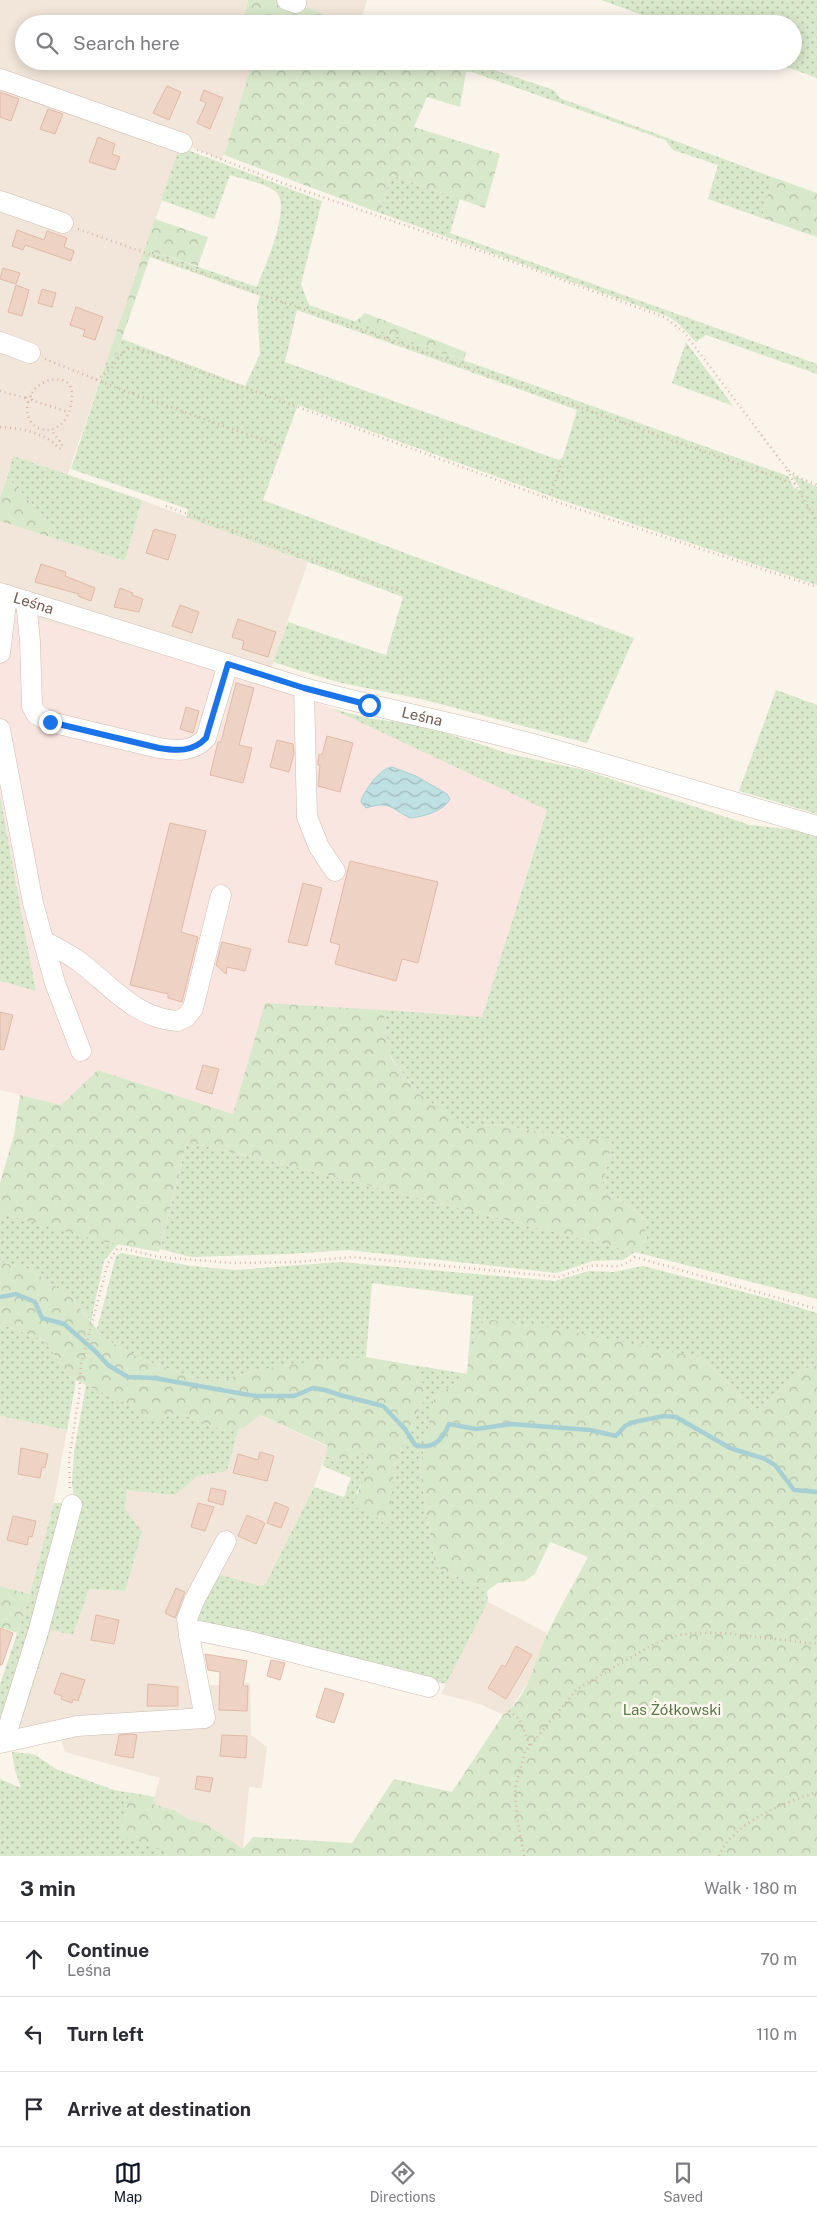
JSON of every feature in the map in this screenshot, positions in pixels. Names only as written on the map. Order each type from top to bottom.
[{"type":"street","points":[[0,80],[182,143]]},
{"type":"street","points":[[0,201],[63,223]]},
{"type":"street","points":[[0,342],[30,353]]},
{"type":"street","points":[[0,653],[3,594]]},
{"type":"street","name":"Leśna","points":[[3,594],[304,688],[355,702],[429,716],[527,742],[817,826]]},
{"type":"street","points":[[26,601],[30,641],[32,706],[36,714],[50,722],[159,748],[188,749],[201,744],[206,738],[228,664]]},
{"type":"street","points":[[304,688],[307,817],[319,847],[335,871]]},
{"type":"street","points":[[0,730],[33,903],[55,983],[80,1051]]},
{"type":"street","points":[[44,941],[78,961],[132,1006],[156,1017],[177,1021],[186,1017],[193,1008],[221,895]]},
{"type":"street","points":[[2,1742],[39,1629],[72,1505]]},
{"type":"street","points":[[2,1742],[77,1726],[205,1718],[187,1619],[194,1601],[226,1541]]},
{"type":"street","points":[[189,1635],[199,1631],[429,1686]]},
{"type":"path","points":[[182,143],[293,187],[514,262],[664,317],[683,331],[787,469],[817,522]]},
{"type":"path","points":[[63,223],[795,484]]},
{"type":"path","points":[[96,380],[108,372],[125,349],[135,348],[545,497],[817,587]]},
{"type":"path","points":[[30,353],[96,380],[280,446]]},
{"type":"path","points":[[56,379],[64,381],[70,386],[72,393],[68,412],[61,425],[52,431],[43,430],[29,418],[30,400],[34,389],[43,382],[56,379]]},
{"type":"path","points":[[0,391],[68,412]]},
{"type":"path","points":[[0,427],[19,428],[41,436],[58,448],[62,448],[52,431]]},
{"type":"path","points":[[41,436],[43,430]]},
{"type":"path","points":[[55,445],[59,441]]},
{"type":"path","points":[[545,497],[551,493],[562,462]]},
{"type":"path","points":[[787,469],[800,478],[817,485]]},
{"type":"path","points":[[166,506],[405,594]]},
{"type":"path","points":[[72,1505],[69,1460],[81,1364],[108,1263],[116,1249],[125,1249],[159,1257],[233,1263],[295,1262],[353,1257],[560,1277],[592,1266],[612,1268],[628,1263],[635,1257],[817,1309]]},
{"type":"path","points":[[524,1856],[517,1818],[516,1788],[526,1752],[577,1689],[654,1644],[676,1636],[693,1633],[723,1633],[817,1644]]},
{"type":"path","points":[[509,1711],[520,1720],[530,1746]]},
{"type":"path","points":[[719,1856],[723,1847],[752,1820],[817,1792]]},
{"type":"shaded area","points":[[0,0],[248,0],[245,15],[15,15],[15,70],[251,70],[222,160],[182,143],[67,476],[13,456],[0,497]]},
{"type":"shaded area","points":[[286,0],[367,0],[363,15],[325,15]]},
{"type":"shaded area","points":[[142,500],[308,562],[266,683],[0,609],[0,521],[125,561]]},
{"type":"shaded area","points":[[0,609],[266,683],[330,708],[547,809],[482,1017],[233,1114],[99,1070],[61,1105],[0,1090],[0,981],[36,991],[0,796]]},
{"type":"shaded area","points":[[259,1415],[328,1447],[314,1487],[266,1583],[261,1586],[194,1601],[198,1686],[250,1683],[251,1735],[267,1747],[262,1788],[249,1787],[243,1849],[205,1823],[189,1820],[176,1811],[152,1804],[160,1778],[65,1752],[58,1729],[18,1733],[51,1630],[73,1635],[89,1589],[124,1591],[142,1533],[125,1509],[127,1490],[175,1495],[198,1476],[227,1471],[239,1428],[245,1426]]},
{"type":"shaded area","points":[[0,1416],[67,1430],[52,1511],[30,1594],[0,1586]]},
{"type":"shaded area","points":[[488,1602],[547,1633],[530,1679],[509,1711],[503,1715],[480,1704],[441,1694]]},
{"type":"green space","points":[[248,0],[277,0],[297,8],[303,6],[326,15],[245,15]]},
{"type":"green space","points":[[601,0],[817,0],[817,78],[795,70],[802,70],[802,15],[642,15]]},
{"type":"green space","points":[[250,70],[468,70],[460,107],[427,97],[414,127],[500,154],[485,208],[391,175],[380,213],[224,155]]},
{"type":"green space","points":[[468,70],[494,70],[554,90],[560,98],[772,177],[762,218],[708,199],[718,165],[673,150],[665,140],[472,72],[466,72]]},
{"type":"green space","points":[[180,147],[322,201],[301,284],[309,305],[788,476],[794,488],[801,490],[791,474],[817,487],[817,585],[561,500],[298,405],[263,500],[634,638],[587,743],[421,699],[337,682],[273,662],[288,622],[386,655],[403,597],[186,517],[188,509],[71,469],[104,369],[117,353],[122,339],[245,386],[260,354],[257,306],[260,296],[150,257],[152,251],[257,287],[279,225],[281,212],[277,193],[262,184],[230,175],[214,219],[161,200]],"holes":[[[297,310],[577,410],[563,457],[559,460],[285,362]]]},
{"type":"green space","points":[[391,175],[460,199],[450,233],[817,364],[817,374],[706,335],[696,342],[678,323],[667,316],[380,213]]},
{"type":"green space","points":[[772,177],[817,193],[817,237],[762,218]]},
{"type":"green space","points":[[155,219],[208,237],[198,266],[152,251],[117,353],[104,369]]},
{"type":"green space","points":[[365,313],[466,352],[464,360],[355,322]]},
{"type":"green space","points":[[686,342],[733,406],[672,383]]},
{"type":"green space","points":[[13,456],[142,500],[125,561],[56,539],[35,507],[7,477]]},
{"type":"green space","points":[[7,477],[35,507],[56,539],[0,521],[0,497]]},
{"type":"green space","points":[[776,690],[817,705],[817,814],[739,791]]},
{"type":"green space","points":[[330,708],[368,718],[424,726],[510,754],[584,770],[750,825],[795,830],[817,836],[817,1299],[639,1253],[646,1238],[642,1216],[602,1187],[613,1138],[571,1138],[497,1124],[467,1129],[417,1092],[390,1056],[383,1010],[482,1017],[547,810]]},
{"type":"green space","points":[[0,796],[36,991],[0,981]]},
{"type":"green space","points":[[265,1003],[383,1010],[390,1057],[417,1092],[467,1128],[497,1124],[571,1138],[613,1138],[602,1187],[642,1216],[647,1238],[639,1253],[187,1142],[159,1252],[96,1240],[0,1213],[0,1183],[14,1135],[20,1095],[61,1105],[98,1070],[233,1114]]},
{"type":"green space","points":[[187,1142],[635,1252],[623,1260],[593,1261],[557,1273],[349,1250],[191,1257],[160,1249]]},
{"type":"green space","points":[[0,1213],[118,1244],[104,1261],[91,1321],[71,1297],[29,1269],[0,1262]]},
{"type":"green space","points":[[121,1253],[191,1266],[235,1270],[340,1262],[555,1281],[589,1271],[613,1272],[643,1266],[771,1299],[817,1313],[817,1366],[811,1365],[756,1410],[702,1358],[484,1319],[468,1360],[473,1296],[372,1283],[366,1357],[258,1370],[209,1383],[141,1359],[104,1338],[97,1329],[116,1256]]},
{"type":"green space","points":[[0,1262],[29,1269],[71,1297],[104,1338],[141,1359],[209,1383],[258,1370],[316,1361],[366,1357],[412,1365],[427,1392],[394,1466],[389,1528],[374,1514],[355,1507],[371,1458],[366,1453],[358,1452],[347,1460],[325,1456],[328,1446],[260,1415],[243,1428],[224,1430],[175,1412],[164,1418],[148,1420],[142,1411],[71,1378],[44,1340],[0,1324]]},
{"type":"green space","name":"Las Żółkowski","points":[[484,1319],[554,1328],[702,1358],[756,1410],[811,1365],[817,1366],[817,1856],[178,1856],[118,1835],[128,1798],[139,1794],[155,1797],[153,1804],[176,1811],[189,1820],[205,1823],[243,1849],[253,1837],[352,1843],[394,1779],[452,1792],[503,1715],[519,1699],[557,1613],[588,1557],[550,1542],[535,1574],[525,1581],[498,1583],[487,1591],[435,1566],[420,1468],[434,1398],[460,1380],[462,1373],[467,1374],[468,1360]]},
{"type":"green space","points":[[0,1324],[44,1340],[71,1378],[76,1381],[67,1430],[0,1416]]},
{"type":"green space","points":[[412,1365],[462,1373],[460,1380],[434,1398],[420,1468],[435,1566],[487,1591],[488,1602],[446,1684],[353,1661],[193,1627],[213,1573],[261,1586],[266,1583],[314,1487],[344,1497],[351,1478],[323,1466],[325,1456],[347,1460],[358,1452],[366,1453],[371,1457],[366,1476],[356,1493],[388,1527],[394,1466],[427,1392]]},
{"type":"green space","points":[[86,1385],[143,1411],[164,1418],[175,1412],[224,1430],[239,1428],[227,1471],[198,1476],[175,1495],[127,1490],[125,1509],[142,1532],[125,1591],[89,1589],[73,1635],[51,1630],[18,1733],[11,1735],[76,1507],[72,1484],[74,1452]]},
{"type":"green space","points":[[54,1503],[66,1503],[0,1732],[0,1685],[30,1594]]},
{"type":"green space","points":[[0,1586],[30,1594],[17,1633],[0,1627]]},
{"type":"green space","points":[[12,1752],[34,1754],[56,1769],[114,1790],[139,1794],[128,1798],[158,1848],[178,1856],[0,1856],[0,1779],[21,1788]]},
{"type":"water","points":[[392,767],[416,776],[447,794],[450,799],[438,810],[427,815],[410,818],[386,805],[366,808],[361,802],[367,789],[378,775],[387,768]]},
{"type":"building","points":[[167,86],[181,92],[169,120],[153,113]]},
{"type":"building","points":[[204,90],[223,98],[210,129],[197,123],[206,103],[200,100]]},
{"type":"building","points":[[0,92],[19,99],[11,121],[0,117]]},
{"type":"building","points":[[48,109],[63,114],[55,134],[40,129]]},
{"type":"building","points":[[98,137],[115,144],[112,154],[120,157],[115,170],[89,162]]},
{"type":"building","points":[[17,230],[44,240],[47,231],[67,238],[64,247],[74,251],[71,261],[25,245],[23,250],[12,246]]},
{"type":"building","points":[[3,268],[20,273],[16,284],[0,279]]},
{"type":"building","points":[[16,285],[29,290],[22,316],[8,312]]},
{"type":"building","points":[[42,289],[56,293],[52,307],[38,303]]},
{"type":"building","points":[[76,307],[103,317],[95,340],[83,336],[85,330],[70,325]]},
{"type":"building","points":[[154,529],[176,535],[168,560],[146,553]]},
{"type":"building","points":[[41,564],[66,572],[65,576],[95,588],[91,601],[78,596],[79,594],[35,582]]},
{"type":"building","points":[[120,588],[143,599],[139,612],[114,607]]},
{"type":"building","points":[[180,605],[199,612],[192,633],[172,626]]},
{"type":"building","points":[[238,619],[276,632],[268,657],[242,649],[244,641],[232,637]]},
{"type":"building","points":[[236,683],[254,688],[239,745],[252,748],[243,783],[210,775],[218,742],[221,742]]},
{"type":"building","points":[[186,707],[199,711],[193,733],[180,729]]},
{"type":"building","points":[[327,736],[353,743],[340,792],[318,786],[319,754],[322,755]]},
{"type":"building","points":[[277,740],[293,744],[294,753],[289,772],[270,767]]},
{"type":"building","points":[[170,823],[206,831],[181,932],[198,937],[182,1002],[168,998],[168,994],[130,985]]},
{"type":"building","points":[[350,861],[438,882],[418,963],[402,959],[396,981],[335,964],[340,945],[330,942]]},
{"type":"building","points":[[303,883],[322,888],[307,946],[288,942]]},
{"type":"building","points":[[222,942],[251,949],[245,971],[227,967],[226,974],[216,965]]},
{"type":"building","points":[[0,1012],[13,1015],[4,1050],[0,1049]]},
{"type":"building","points":[[203,1065],[219,1069],[212,1094],[196,1089]]},
{"type":"building","points":[[21,1448],[48,1454],[45,1468],[42,1467],[40,1478],[18,1474]]},
{"type":"building","points":[[260,1452],[274,1456],[267,1481],[233,1473],[238,1454],[258,1460]]},
{"type":"building","points":[[211,1488],[226,1491],[223,1505],[208,1501]]},
{"type":"building","points":[[275,1502],[289,1508],[281,1528],[267,1523]]},
{"type":"building","points":[[198,1503],[214,1507],[205,1531],[191,1527]]},
{"type":"building","points":[[247,1515],[265,1523],[256,1544],[238,1536]]},
{"type":"building","points":[[13,1516],[36,1521],[32,1537],[29,1536],[27,1545],[7,1540]]},
{"type":"building","points":[[176,1588],[185,1592],[175,1618],[165,1613]]},
{"type":"building","points":[[96,1615],[119,1620],[114,1644],[91,1640]]},
{"type":"building","points":[[0,1628],[13,1633],[2,1665],[0,1665]]},
{"type":"building","points":[[516,1646],[532,1655],[506,1699],[488,1688],[502,1665],[505,1667]]},
{"type":"building","points":[[205,1654],[247,1661],[243,1686],[248,1686],[247,1711],[219,1710],[220,1672],[208,1670]]},
{"type":"building","points":[[271,1660],[285,1663],[280,1680],[267,1676]]},
{"type":"building","points":[[61,1673],[85,1680],[78,1701],[73,1699],[72,1703],[61,1699],[62,1696],[54,1693]]},
{"type":"building","points":[[148,1684],[178,1687],[178,1706],[147,1706]]},
{"type":"building","points":[[325,1688],[344,1694],[334,1723],[316,1717]]},
{"type":"building","points":[[119,1735],[137,1735],[133,1758],[115,1755]]},
{"type":"building","points":[[222,1735],[247,1736],[246,1758],[220,1756]]},
{"type":"building","points":[[197,1776],[213,1778],[210,1792],[195,1789]]},
{"type":"waterway","points":[[0,1297],[16,1294],[35,1302],[42,1318],[64,1324],[108,1365],[128,1377],[154,1378],[255,1396],[294,1396],[313,1388],[325,1390],[383,1406],[405,1429],[415,1445],[421,1446],[432,1445],[440,1439],[449,1424],[476,1429],[511,1424],[590,1430],[616,1436],[625,1426],[634,1422],[664,1416],[676,1417],[730,1448],[765,1459],[775,1465],[794,1490],[817,1492]]},
{"type":"route","points":[[50,722],[159,748],[176,750],[195,747],[201,744],[209,731],[228,664],[304,688],[369,705]]}]
